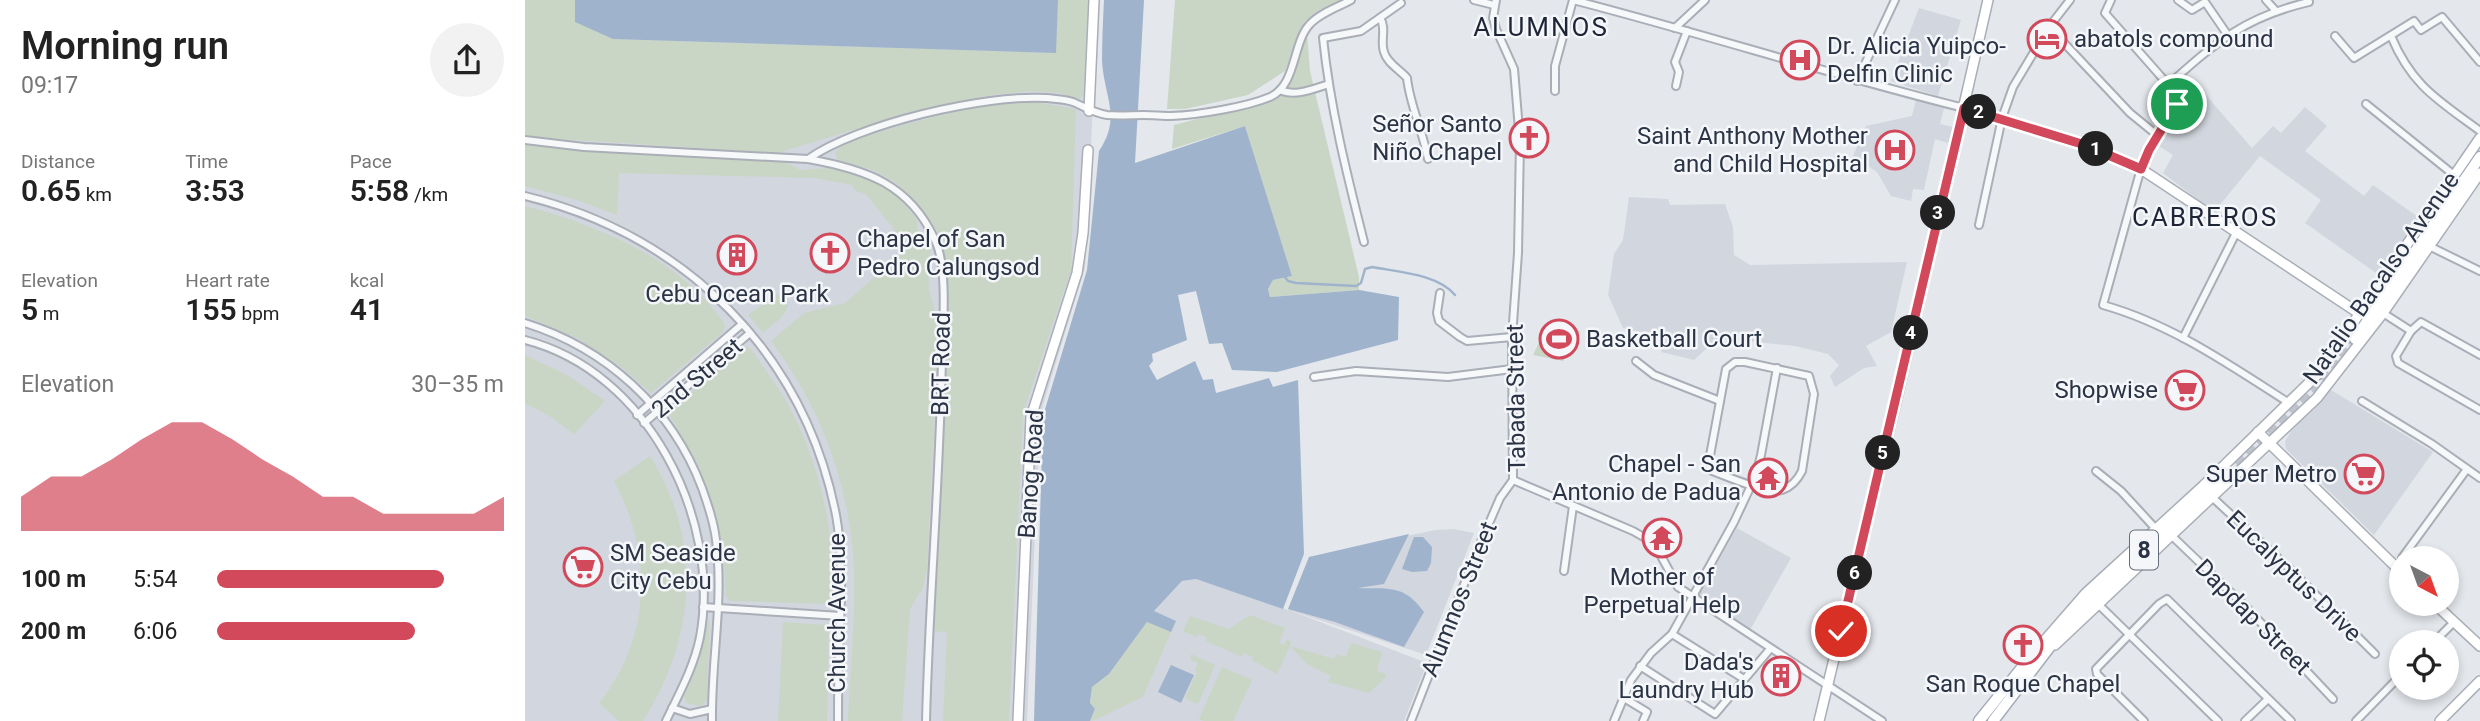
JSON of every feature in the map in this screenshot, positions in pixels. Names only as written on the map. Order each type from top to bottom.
[{"type":"main road","points":[[2355,339],[2479,157]]},
{"type":"main road","name":"Natalio Bacalso Avenue","points":[[1979,721],[2093,597],[2226,475]]},
{"type":"main road","name":"Natalio Bacalso Avenue","points":[[1993,721],[2041,653]]},
{"type":"street","points":[[1089,111],[1094,0]]},
{"type":"street","points":[[808,159],[834,143],[857,134],[974,104],[1033,97],[1063,100],[1089,111],[1108,115],[1170,116],[1215,110],[1269,97],[1280,90],[1294,61],[1303,33],[1309,25],[1351,0]]},
{"type":"street","points":[[1474,0],[1495,3]]},
{"type":"street","points":[[1555,91],[1555,66],[1573,0],[1857,81],[2002,118],[2085,145],[2141,169],[2360,314]]},
{"type":"street","points":[[1603,8],[1605,0]]},
{"type":"street","points":[[1675,28],[1705,0]]},
{"type":"street","points":[[1857,81],[1895,0]]},
{"type":"street","points":[[1819,721],[1988,0]]},
{"type":"street","points":[[1979,225],[2002,118],[2019,74],[2070,0]]},
{"type":"street","points":[[2111,0],[2105,13],[2179,97],[2141,169],[2103,305],[2127,312],[2212,353],[2290,403]]},
{"type":"street","points":[[2178,0],[2193,10],[2205,2],[2227,34]]},
{"type":"street","points":[[2266,0],[2276,11]]},
{"type":"street","points":[[2168,85],[2227,34],[2276,11],[2309,2]]},
{"type":"street","points":[[1364,242],[1329,84],[1323,38],[1361,31],[1401,3]]},
{"type":"street","name":"Tabada Street","points":[[1495,3],[1496,29],[1514,69],[1520,133],[1518,253],[1511,337],[1513,480],[1633,531],[1654,543],[1678,587],[1882,721]]},
{"type":"street","points":[[2335,36],[2354,58],[2414,21],[2421,30],[2442,17],[2480,62]]},
{"type":"street","points":[[1380,18],[1384,23],[1384,51],[1390,63],[1406,78],[1428,159]]},
{"type":"street","points":[[2049,27],[2130,113],[2157,135]]},
{"type":"street","points":[[1676,86],[1679,72],[1675,62],[1687,31]]},
{"type":"street","points":[[2391,36],[2400,57],[2416,81],[2430,95],[2480,131]]},
{"type":"street","points":[[1280,90],[1294,93],[1329,84]]},
{"type":"street","points":[[2366,104],[2454,175]]},
{"type":"street","name":"Natalio Bacalso Avenue","points":[[2041,653],[2086,593],[2318,374],[2480,138]]},
{"type":"street","name":"BRT Road","points":[[525,140],[584,147],[808,159],[839,164],[869,174],[898,190],[929,228],[937,242],[943,303],[926,721]]},
{"type":"street","name":"Banog Road","points":[[1018,721],[1031,417],[1077,273],[1083,233],[1088,150]]},
{"type":"street","name":"Natalio Bacalso Avenue","points":[[2041,653],[2172,536],[2317,398],[2383,313],[2480,173]]},
{"type":"street","name":"Church Avenue","points":[[525,196],[572,210],[649,245],[685,269],[750,333],[798,405],[815,442],[836,514],[840,546],[838,721]]},
{"type":"street","points":[[2183,338],[2237,231]]},
{"type":"street","points":[[2429,246],[2480,271]]},
{"type":"street","points":[[1440,293],[1437,313],[1439,321],[1460,337],[1467,341],[1511,337]]},
{"type":"street","points":[[2383,313],[2411,331]]},
{"type":"street","points":[[2480,355],[2421,322],[2411,331],[2396,356],[2398,363],[2480,410]]},
{"type":"street","points":[[525,323],[567,339],[620,373],[651,403],[690,459],[710,512],[717,550],[712,721]]},
{"type":"street","name":"2nd Street","points":[[637,415],[742,324]]},
{"type":"street","name":"2nd Street","points":[[643,423],[750,333]]},
{"type":"street","points":[[525,341],[557,353],[596,376],[619,395],[637,415],[673,467],[691,510],[702,569],[703,607],[691,669],[666,721]]},
{"type":"street","points":[[1636,361],[1654,375],[1720,401]]},
{"type":"street","points":[[1735,362],[1777,368],[1809,376],[1814,394],[1802,471],[1799,478],[1783,490],[1774,491],[1710,470],[1709,461],[1726,369],[1735,362]]},
{"type":"street","points":[[1614,721],[1640,667],[1672,634],[1734,522],[1761,456],[1777,368]]},
{"type":"street","points":[[1314,377],[1356,371],[1448,377],[1512,369]]},
{"type":"street","points":[[2362,401],[2432,444],[2480,478]]},
{"type":"street","points":[[2258,432],[2389,554]]},
{"type":"street","points":[[2413,546],[2467,469]]},
{"type":"street","points":[[2096,471],[2121,491],[2155,528]]},
{"type":"street","name":"Alumnos Street","points":[[1411,721],[1477,551],[1500,498],[1513,480]]},
{"type":"street","name":"Eucalyptus Drive","points":[[2213,498],[2293,572],[2375,654]]},
{"type":"street","points":[[1564,571],[1573,506]]},
{"type":"street","name":"Dapdap Street","points":[[2172,536],[2245,606],[2333,699]]},
{"type":"street","points":[[2144,721],[2097,674],[2097,669],[2163,600],[2168,599],[2291,721]]},
{"type":"street","points":[[2098,604],[2218,721]]},
{"type":"street","points":[[703,607],[840,616]]},
{"type":"street","points":[[2448,616],[2480,646]]},
{"type":"street","points":[[2446,630],[2454,622]]},
{"type":"street","points":[[1672,634],[1744,680]]},
{"type":"street","points":[[1640,667],[1715,714],[1770,649]]},
{"type":"street","points":[[2440,721],[2480,681]]},
{"type":"street","points":[[2356,721],[2389,688]]},
{"type":"street","points":[[1624,698],[1647,712],[1643,721]]},
{"type":"street","points":[[2245,721],[2268,699]]},
{"type":"street","points":[[672,708],[690,714],[712,709]]},
{"type":"shaded area","points":[[525,0],[1098,0],[1085,268],[1040,415],[1027,721],[525,721]]},
{"type":"shaded area","points":[[1919,8],[1961,20],[1938,96],[1891,81]]},
{"type":"shaded area","points":[[2196,84],[2252,148],[2273,126],[2281,133],[2305,107],[2327,126],[2305,151],[2364,196],[2373,185],[2418,217],[2379,275],[2305,223],[2321,200],[2260,156],[2214,212],[2163,173],[2173,155],[2159,146]]},
{"type":"shaded area","name":"Saint Anthony Mother and Child Hospital","points":[[1916,100],[1944,108],[1940,124],[1953,127],[1948,143],[1935,139],[1924,190],[1913,189],[1911,201],[1891,196],[1877,172],[1853,156],[1866,126],[1912,116]]},
{"type":"shaded area","points":[[1629,197],[1668,199],[1670,205],[1725,204],[1733,227],[1734,255],[1750,265],[1907,262],[1891,332],[1866,346],[1877,366],[1864,368],[1835,387],[1830,376],[1839,365],[1828,354],[1795,346],[1718,338],[1694,360],[1661,352],[1664,337],[1623,328],[1608,295],[1614,254],[1623,240]]},
{"type":"shaded area","name":"Super Metro","points":[[2331,390],[2433,452],[2374,535],[2286,449],[2285,441],[2292,430]]},
{"type":"shaded area","points":[[1737,528],[1791,558],[1750,630],[1698,597]]},
{"type":"shaded area","points":[[1453,529],[1474,533],[1426,655],[1289,610],[1427,663],[1404,721],[1090,721],[1154,611],[1182,581],[1196,579],[1288,610],[1309,557],[1435,530]]},
{"type":"green space","points":[[525,0],[576,0],[613,39],[1055,53],[1058,0],[1088,0],[1084,94],[1080,99],[1059,93],[1033,91],[991,95],[916,111],[777,153],[525,135]]},
{"type":"green space","points":[[1175,0],[1340,0],[1305,21],[1285,71],[1248,95],[1185,109],[1167,109]]},
{"type":"green space","points":[[1307,33],[1310,71],[1359,277],[1359,290],[1270,297],[1268,289],[1273,280],[1292,276],[1245,126],[1172,149],[1174,125],[1280,97],[1298,60]]},
{"type":"green space","points":[[1030,101],[1076,109],[1071,270],[1023,413],[1009,721],[943,721],[947,633],[931,630],[945,413],[947,340],[944,249],[939,234],[898,184],[873,170],[838,160],[835,153],[850,141],[917,121],[984,106]]},
{"type":"green space","points":[[525,144],[591,151],[764,159],[786,162],[800,170],[827,168],[848,172],[892,189],[917,220],[917,228],[929,242],[931,249],[928,262],[929,290],[935,312],[938,346],[927,571],[923,587],[910,609],[902,721],[848,721],[854,617],[850,525],[837,469],[816,415],[771,341],[804,313],[845,303],[908,247],[866,194],[856,191],[852,185],[815,178],[619,173],[617,215],[577,200],[525,186]]},
{"type":"green space","points":[[525,206],[608,234],[662,264],[708,302],[725,325],[723,332],[651,393],[624,369],[579,339],[525,316]]},
{"type":"green space","points":[[777,294],[788,304],[787,309],[782,317],[763,333],[748,315]]},
{"type":"green space","name":"Basketball Court","points":[[1548,324],[1580,331],[1576,344],[1563,361],[1533,355]]},
{"type":"green space","points":[[745,346],[751,349],[786,400],[814,465],[829,527],[833,587],[828,604],[730,601],[726,597],[724,555],[717,516],[699,466],[668,412]]},
{"type":"green space","points":[[525,355],[569,376],[605,401],[574,434],[525,403]]},
{"type":"green space","points":[[650,456],[667,488],[679,521],[685,555],[683,622],[661,688],[643,721],[619,721],[599,703],[616,678],[629,651],[641,595],[636,537],[614,481]]},
{"type":"green space","points":[[1250,615],[1285,628],[1279,643],[1284,645],[1287,640],[1291,641],[1277,674],[1252,660],[1253,657],[1244,653],[1242,657],[1206,641],[1207,637],[1198,634],[1197,637],[1183,631],[1190,616],[1229,629]]},
{"type":"green space","points":[[710,621],[707,699],[703,705],[698,706],[687,703],[684,697],[699,662]]},
{"type":"green space","points":[[783,622],[829,625],[827,721],[778,721]]},
{"type":"green space","points":[[1147,622],[1171,632],[1143,697],[1090,721],[1095,709],[1090,704],[1092,687],[1109,674]]},
{"type":"green space","points":[[1351,643],[1382,652],[1377,671],[1386,674],[1385,678],[1369,693],[1328,682],[1331,676],[1307,664],[1290,646],[1334,659],[1336,654],[1346,657]]},
{"type":"green space","points":[[1191,654],[1215,665],[1198,704],[1185,698],[1197,672],[1195,670],[1198,663],[1191,660]]},
{"type":"green space","points":[[1222,667],[1252,680],[1233,721],[1204,721],[1199,719]]},
{"type":"water","points":[[575,0],[1058,0],[1056,53],[613,39],[575,22]]},
{"type":"water","points":[[1104,0],[1144,0],[1135,163],[1245,126],[1292,276],[1273,280],[1268,289],[1270,297],[1359,290],[1399,297],[1398,340],[1277,372],[1232,370],[1222,343],[1209,344],[1196,291],[1178,295],[1187,340],[1152,354],[1153,361],[1149,366],[1157,380],[1195,361],[1203,380],[1213,379],[1216,393],[1269,378],[1273,387],[1298,380],[1304,554],[1283,609],[1196,579],[1182,581],[1154,611],[1176,621],[1171,632],[1147,622],[1109,674],[1092,687],[1090,703],[1095,709],[1090,721],[1034,721],[1043,416],[1087,270],[1099,151],[1106,139],[1111,117],[1102,61]]},
{"type":"water","points":[[1409,534],[1384,584],[1358,588],[1395,590],[1417,603],[1424,612],[1404,647],[1335,622],[1288,609],[1309,557]]},
{"type":"water","points":[[1414,537],[1423,537],[1432,547],[1431,563],[1427,571],[1412,572],[1402,569]]},
{"type":"water","points":[[1171,665],[1194,675],[1181,703],[1158,692]]},
{"type":"waterway","points":[[1284,276],[1288,281],[1296,283],[1356,286],[1361,283],[1365,269],[1372,267],[1428,278],[1439,282],[1455,295]]},
{"type":"tunnel","points":[[2226,475],[2322,380],[2355,339]]},
{"type":"place","name":"abatols compound","points":[[2047,39]]},
{"type":"place","name":"Dr. Alicia Yuipco- Delfin Clinic","points":[[1800,60]]},
{"type":"place","name":"Señor Santo Niño Chapel","points":[[1529,138]]},
{"type":"place","name":"Saint Anthony Mother and Child Hospital","points":[[1895,150]]},
{"type":"place","name":"Chapel of San Pedro Calungsod","points":[[830,253]]},
{"type":"place","name":"Cebu Ocean Park","points":[[737,255]]},
{"type":"place","name":"Basketball Court","points":[[1559,339]]},
{"type":"place","name":"Shopwise","points":[[2185,390]]},
{"type":"place","name":"Super Metro","points":[[2364,474]]},
{"type":"place","name":"Chapel - San Antonio de Padua","points":[[1768,478]]},
{"type":"place","name":"Mother of Perpetual Help","points":[[1662,538]]},
{"type":"place","name":"SM Seaside City Cebu","points":[[583,567]]},
{"type":"place","name":"San Roque Chapel","points":[[2023,645]]},
{"type":"place","name":"Dada's Laundry Hub","points":[[1781,676]]},
{"type":"district","name":"ALUMNOS","points":[[1541,27]]},
{"type":"district","name":"CABREROS","points":[[2205,217]]},
{"type":"route","points":[[1841,631],[1964,108],[2085,145],[2141,169],[2149,150],[2177,104]]}]
